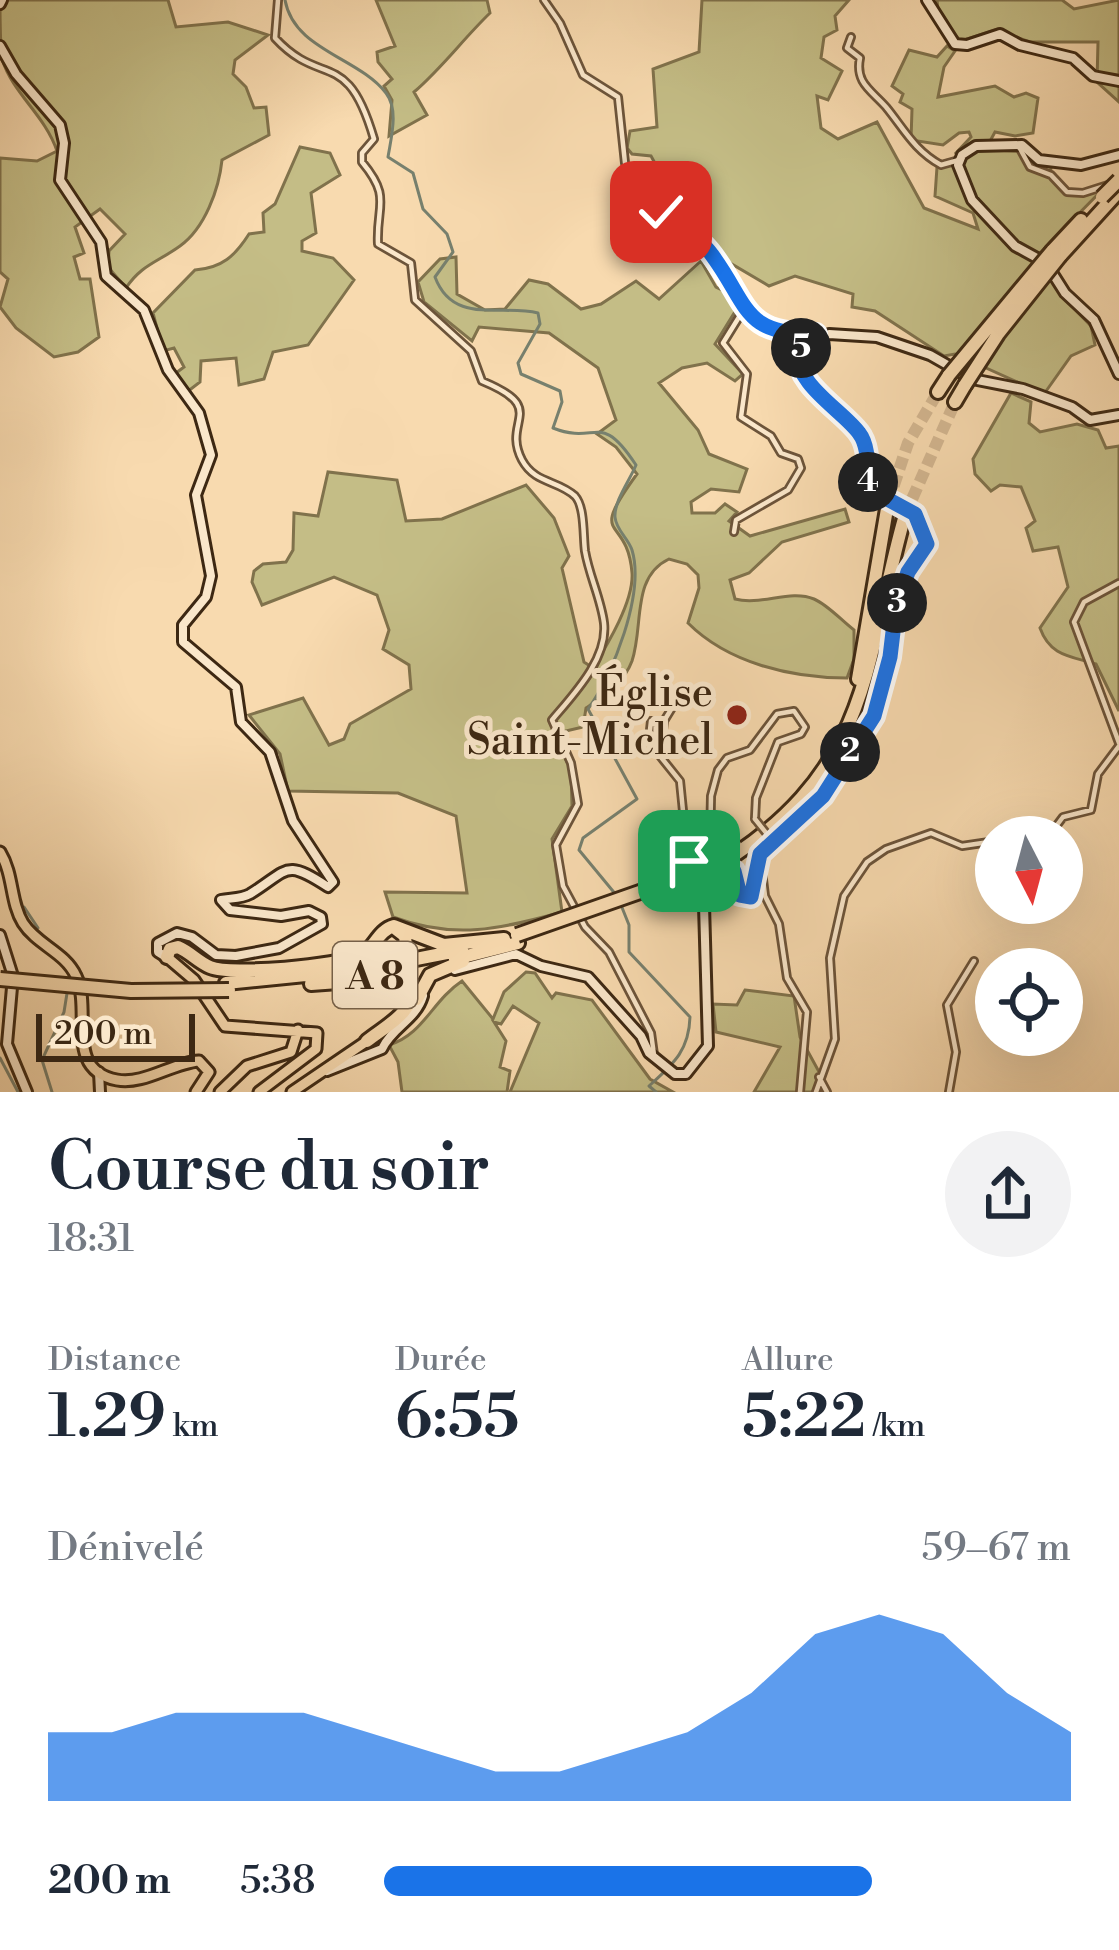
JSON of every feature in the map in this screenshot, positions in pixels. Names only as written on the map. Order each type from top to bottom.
[{"type":"highway","points":[[938,392],[1112,195],[1119,180]]},
{"type":"highway","points":[[955,402],[1056,253]]},
{"type":"highway","name":"A 8","points":[[736,850],[797,794],[841,729],[861,669],[888,503]]},
{"type":"highway","name":"A 8","points":[[3,975],[227,987],[311,984],[510,941],[661,892],[736,850],[798,804],[842,742],[867,677],[905,515]]},
{"type":"highway","points":[[167,957],[178,947],[210,967],[230,970],[342,960],[367,952],[383,930],[401,926],[444,945],[510,941]]},
{"type":"highway","points":[[348,971],[390,959],[403,950],[403,933],[383,930]]},
{"type":"highway","points":[[369,1049],[410,1012],[432,974],[510,941]]},
{"type":"highway","name":"A 8","points":[[227,987],[348,971],[510,941]]},
{"type":"highway","points":[[311,984],[395,978],[409,985],[409,1006],[369,1049]]},
{"type":"main road","points":[[0,852],[11,871],[24,924],[76,975],[83,1053],[98,1082],[131,1080],[190,1062],[207,1066],[205,1081],[192,1092]]},
{"type":"main road","points":[[167,957],[194,980],[225,1026],[315,1031],[318,1046],[259,1092]]},
{"type":"main road","points":[[220,1092],[247,1066],[291,1052],[298,1030]]},
{"type":"main road","points":[[292,1092],[369,1049]]},
{"type":"street","points":[[278,0],[275,38],[292,53],[350,81],[365,108],[374,139],[362,153],[362,162],[375,177],[383,202],[378,244],[411,263],[415,301],[471,351],[482,381],[506,388],[514,398],[521,424],[517,448],[530,472],[569,492],[579,503],[590,580],[604,625],[586,677],[552,720],[577,788],[572,821],[556,845],[558,872],[585,927],[609,952],[658,1057]]},
{"type":"street","points":[[544,0],[560,22],[584,75],[618,97],[629,171],[661,212],[708,249],[744,309],[781,334],[813,333],[818,338]]},
{"type":"street","points":[[927,0],[955,44],[1000,34],[1020,45],[1073,58],[1093,76],[1119,81]]},
{"type":"street","points":[[851,37],[848,48],[860,58],[858,69],[866,92],[889,110],[914,147],[941,165],[959,160],[976,146],[1018,146],[1039,160],[1081,165],[1119,155]]},
{"type":"street","points":[[0,46],[16,74],[60,124],[64,143],[60,180],[101,242],[106,276],[144,310],[168,370],[199,413],[211,454],[209,470],[196,495],[211,576],[206,597],[183,625],[183,642],[236,687],[241,722],[270,752],[301,838],[333,882],[328,887],[305,871],[284,870],[244,897],[221,900],[230,910],[281,916],[309,911],[321,917],[322,925],[285,946],[224,956],[177,933],[158,943],[160,956],[167,957]]},
{"type":"street","points":[[1018,146],[1030,167],[1051,175],[1067,192],[1083,193],[1105,185],[1112,195]]},
{"type":"street","points":[[959,160],[972,200],[1015,245],[1037,255],[1053,271],[1065,293],[1094,320],[1119,374]]},
{"type":"street","points":[[734,532],[736,520],[788,490],[801,468],[798,460],[781,453],[766,432],[741,417],[748,374],[723,343],[744,309]]},
{"type":"street","points":[[707,899],[718,885],[718,870],[726,866],[734,871],[740,895],[751,897],[757,860],[823,796],[874,716],[890,657],[896,607],[908,572],[927,544],[915,514],[869,489],[862,438],[799,365],[798,351],[818,338],[853,333],[877,337],[930,355],[972,379],[1023,389],[1072,407],[1090,420],[1119,415]]},
{"type":"street","points":[[1068,816],[1096,804],[1098,774],[1119,744],[1074,622],[1084,602],[1119,583]]},
{"type":"street","points":[[659,756],[664,721],[675,703]]},
{"type":"street","points":[[369,1049],[419,1010],[433,979],[517,954],[541,966],[588,977],[675,1074],[695,1068],[708,1046],[705,883],[711,796],[718,770],[727,758],[750,750],[777,714],[794,711],[806,727],[801,734],[778,742],[756,798],[755,820],[772,841]]},
{"type":"street","points":[[651,722],[649,740],[680,780],[689,861],[694,863],[707,899]]},
{"type":"street","points":[[816,1092],[837,1026],[830,958],[838,911],[856,874],[886,849],[917,837],[938,834],[962,846],[975,844]]},
{"type":"street","points":[[757,860],[765,872],[765,896],[779,924],[787,978],[808,1012],[800,1092]]},
{"type":"street","points":[[0,934],[8,1044],[27,1092]]},
{"type":"street","points":[[949,1092],[956,1052],[947,1005],[974,962]]},
{"type":"street","points":[[819,1077],[827,1092]]},
{"type":"shaded area","points":[[0,0],[168,0],[176,27],[228,22],[268,35],[235,60],[233,74],[246,87],[254,108],[266,107],[269,135],[222,160],[214,195],[197,229],[126,288],[108,267],[109,251],[125,234],[100,209],[75,227],[84,253],[74,257],[80,279],[90,279],[99,337],[78,352],[54,357],[16,328],[0,307],[8,279],[0,272],[0,158],[37,161],[57,151],[2,59]]},
{"type":"shaded area","points":[[376,0],[487,0],[490,13],[414,92],[427,115],[389,136],[392,100],[384,86],[392,79],[378,62],[377,52],[395,46]]},
{"type":"shaded area","points":[[702,0],[849,0],[835,16],[837,30],[824,37],[821,58],[842,71],[828,100],[817,96],[821,128],[838,139],[877,122],[924,208],[978,229],[973,213],[935,196],[937,167],[983,149],[1025,152],[1052,164],[1049,177],[1069,195],[1105,187],[1039,254],[1063,297],[1091,326],[1095,345],[1071,356],[1044,394],[955,354],[944,356],[875,311],[852,307],[853,294],[795,276],[769,286],[720,257],[703,237],[708,225],[669,189],[651,156],[632,154],[627,148],[630,131],[657,127],[653,69],[699,52]]},
{"type":"shaded area","points":[[937,0],[1062,0],[1074,9],[1119,0],[1119,102],[1097,82],[1098,42],[1030,42],[995,30],[961,41],[939,20]]},
{"type":"shaded area","points":[[947,46],[955,51],[944,67],[938,97],[995,86],[1014,97],[1026,93],[1038,98],[1033,133],[995,132],[989,143],[972,144],[955,154],[971,137],[969,132],[943,145],[911,140],[912,109],[900,102],[903,94],[892,86],[909,50],[937,57]]},
{"type":"shaded area","points":[[300,147],[330,153],[340,175],[311,193],[316,233],[302,241],[302,251],[333,258],[354,280],[308,345],[273,352],[264,379],[239,385],[236,358],[201,361],[200,382],[187,392],[176,373],[184,367],[174,348],[163,351],[153,313],[195,270],[220,264],[249,234],[264,232],[263,213],[275,204]]},
{"type":"shaded area","points":[[456,257],[457,294],[485,310],[505,309],[529,280],[548,284],[581,309],[601,304],[636,281],[659,299],[701,261],[716,287],[730,294],[736,310],[715,344],[743,374],[735,381],[707,363],[682,368],[659,383],[698,430],[709,454],[747,469],[739,492],[711,489],[691,502],[692,513],[715,513],[725,504],[737,512],[729,521],[750,536],[845,509],[849,522],[782,542],[749,573],[730,580],[735,599],[805,596],[854,630],[854,659],[847,678],[762,666],[722,648],[688,623],[699,588],[698,575],[687,564],[669,559],[657,567],[644,590],[629,669],[586,708],[583,727],[553,734],[571,770],[572,806],[552,839],[562,912],[478,930],[437,928],[393,917],[385,892],[467,893],[456,816],[398,793],[288,791],[280,754],[249,715],[303,698],[329,745],[344,739],[350,724],[411,689],[409,665],[383,649],[389,630],[377,595],[334,577],[262,605],[252,582],[254,571],[263,564],[286,562],[293,550],[294,513],[318,516],[328,472],[397,480],[406,521],[442,519],[526,485],[554,518],[569,556],[562,568],[584,662],[593,668],[618,622],[632,573],[629,554],[612,520],[637,474],[616,447],[597,434],[616,420],[598,368],[549,333],[479,327],[472,341],[424,302],[418,282],[440,259]]},
{"type":"shaded area","points":[[1011,393],[1031,402],[1029,423],[1040,432],[1077,424],[1098,430],[1106,448],[1119,446],[1119,711],[1096,664],[1055,650],[1040,628],[1068,587],[1058,547],[1033,551],[1026,528],[1035,521],[1021,487],[1000,485],[991,491],[975,474],[973,459]]},
{"type":"shaded area","points":[[526,972],[535,973],[552,998],[556,993],[592,1000],[650,1079],[673,1092],[510,1092],[539,1023],[513,1006],[501,1024],[494,1022],[506,1041],[500,1067],[510,1071],[507,1092],[402,1092],[398,1062],[389,1045],[411,1034],[462,981],[493,1019],[504,992]]},
{"type":"shaded area","points":[[745,990],[794,996],[800,1037],[830,1092],[754,1092],[780,1047],[716,1032],[713,1004],[737,1005]]},
{"type":"waterway","points":[[285,0],[301,31],[360,70],[390,100],[393,124],[388,157],[413,173],[423,209],[447,234],[453,252],[435,277],[443,292],[465,307],[538,313],[540,324],[518,363],[521,374],[560,391],[562,402],[553,428],[605,433],[636,465],[615,511],[635,568],[630,610],[616,655],[588,709],[637,799],[583,838],[579,850],[617,896]]},
{"type":"waterway","points":[[621,905],[629,925],[629,952],[690,1017],[683,1048],[649,1086],[656,1092]]},
{"type":"waterway","points":[[24,907],[38,928]]},
{"type":"waterway","points":[[52,1092],[42,1060],[64,1012],[68,987]]},
{"type":"waterway","points":[[0,1058],[18,1092]]},
{"type":"tunnel","points":[[888,503],[908,443],[938,392]]},
{"type":"tunnel","points":[[905,515],[955,402]]},
{"type":"place","name":"Église Saint-Michel","points":[[737,715]]},
{"type":"route","points":[[661,212],[708,249],[744,309],[781,334],[816,334],[818,338],[798,351],[799,365],[834,411],[859,432],[869,489],[915,514],[927,544],[908,572],[896,607],[890,657],[874,716],[823,796],[760,854],[751,897],[740,895],[734,871],[723,866],[718,870],[716,889],[706,900],[694,863],[689,861]]}]
